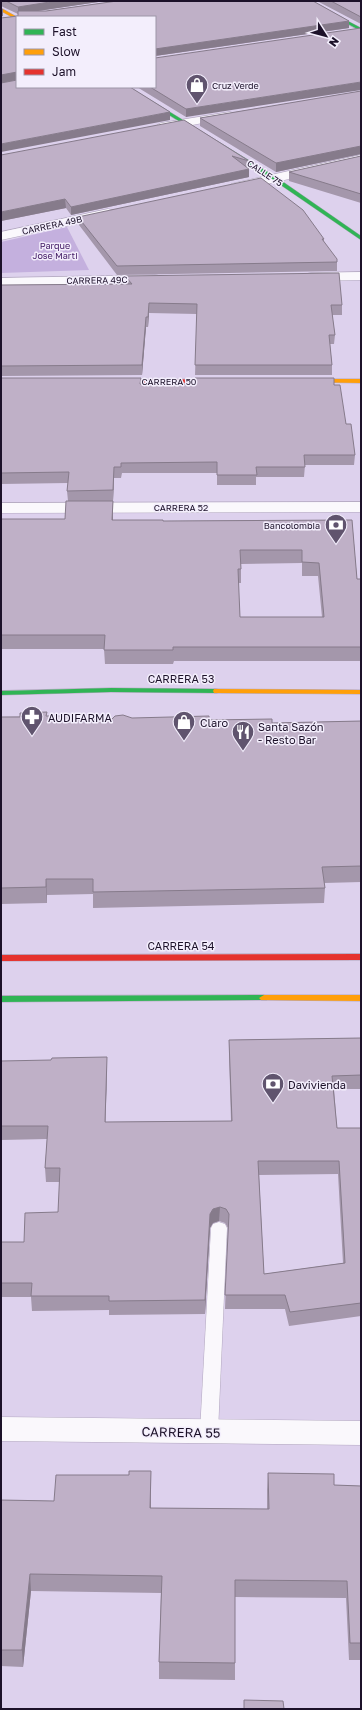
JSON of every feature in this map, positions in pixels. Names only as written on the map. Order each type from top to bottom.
[{"type":"street","points":[[307,1],[361,31]]},
{"type":"street","points":[[1,9],[16,19]]},
{"type":"street","points":[[1,21],[16,19]]},
{"type":"street","points":[[347,33],[361,31]]},
{"type":"street","name":"CALLE 75","points":[[128,88],[274,178],[361,238]]},
{"type":"street","points":[[146,130],[238,114]]},
{"type":"street","points":[[220,190],[361,159]]},
{"type":"street","name":"CARRERA 49B","points":[[1,236],[118,211]]},
{"type":"street","points":[[298,277],[361,276]]},
{"type":"street","name":"CARRERA 49C","points":[[1,282],[173,279]]},
{"type":"street","name":"CARRERA 50","points":[[103,382],[236,381]]},
{"type":"street","points":[[298,381],[361,381]]},
{"type":"street","name":"CARRERA 52","points":[[1,508],[361,507]]},
{"type":"street","name":"CARRERA 53","points":[[1,693],[111,690],[361,692]]},
{"type":"street","name":"CARRERA 54","points":[[1,958],[361,956]]},
{"type":"street","points":[[1,999],[361,998]]},
{"type":"street","name":"CARRERA 55","points":[[1,1429],[361,1433]]},
{"type":"lane","points":[[209,1432],[219,1228]]},
{"type":"green space","name":"Parque Jose Marti","points":[[67,227],[89,270],[1,273],[1,242]]},
{"type":"building","points":[[6,1],[56,1],[18,7]]},
{"type":"building","points":[[117,1],[313,1],[349,21],[156,49],[156,16],[18,16],[18,11],[46,11]]},
{"type":"building","points":[[331,1],[361,1],[361,17]]},
{"type":"building","points":[[16,16],[16,72],[1,75],[1,18]]},
{"type":"building","points":[[361,28],[361,82],[186,109],[152,88],[156,88],[156,58]]},
{"type":"building","points":[[16,80],[16,88],[132,88],[170,112],[1,144],[1,83]]},
{"type":"building","points":[[361,91],[361,146],[276,163],[200,118]]},
{"type":"building","points":[[184,120],[249,161],[232,156],[249,169],[71,207],[65,199],[1,212],[1,155]]},
{"type":"building","points":[[361,156],[361,194],[289,172]]},
{"type":"building","points":[[261,178],[303,210],[324,239],[322,239],[337,259],[337,262],[117,266],[78,217]]},
{"type":"building","points":[[339,273],[342,305],[331,305],[335,335],[329,335],[332,365],[195,365],[197,304],[149,303],[148,317],[146,317],[142,365],[1,366],[1,285],[132,284],[125,276]]},
{"type":"building","points":[[1,378],[141,378],[140,384],[194,384],[195,378],[334,378],[334,385],[340,385],[346,424],[351,424],[355,455],[304,455],[305,467],[256,467],[257,475],[217,475],[217,462],[121,463],[121,467],[114,467],[113,490],[67,491],[69,472],[1,473]]},
{"type":"building","points":[[66,501],[113,501],[112,520],[352,520],[357,579],[361,579],[361,647],[173,647],[173,650],[104,650],[105,635],[1,635],[1,519],[65,519]],"holes":[[[240,550],[302,550],[302,562],[319,563],[324,617],[240,617],[238,569],[241,569]]]},
{"type":"building","points":[[47,712],[46,716],[75,716],[75,720],[112,719],[115,716],[123,715],[132,718],[209,716],[209,720],[272,719],[272,723],[361,721],[361,866],[322,867],[325,888],[93,892],[93,879],[46,879],[46,887],[1,888],[1,717],[20,717],[20,713]]},
{"type":"building","points":[[361,1038],[361,1075],[332,1076],[337,1128],[361,1128],[361,1303],[290,1312],[285,1295],[225,1295],[229,1214],[226,1209],[220,1207],[213,1209],[210,1214],[205,1300],[109,1301],[109,1296],[31,1296],[32,1283],[1,1283],[1,1242],[24,1242],[25,1213],[58,1212],[60,1168],[45,1168],[48,1126],[1,1126],[1,1061],[107,1057],[105,1122],[232,1121],[229,1040]],"holes":[[[258,1161],[339,1161],[345,1263],[264,1274]]]},
{"type":"building","points":[[129,1471],[151,1471],[150,1508],[269,1509],[268,1473],[334,1474],[334,1485],[361,1486],[361,1643],[350,1643],[347,1581],[235,1580],[235,1663],[159,1662],[162,1576],[30,1574],[22,1650],[1,1650],[1,1500],[54,1501],[56,1475],[129,1475]]},
{"type":"building","points":[[244,1700],[283,1701],[284,1709],[244,1709]]},
{"type":"traffic: fast","points":[[307,1],[361,30]]},
{"type":"traffic: fast","points":[[128,88],[274,178],[361,238]]},
{"type":"traffic: fast","points":[[1,693],[111,690],[217,691]]},
{"type":"traffic: fast","points":[[1,999],[264,998]]},
{"type":"traffic: slow","points":[[1,9],[16,18]]},
{"type":"traffic: slow","points":[[304,381],[361,381]]},
{"type":"traffic: slow","points":[[217,691],[361,692]]},
{"type":"traffic: slow","points":[[264,998],[361,998]]},
{"type":"traffic: jam","points":[[110,382],[224,381]]},
{"type":"traffic: jam","points":[[1,958],[361,957]]},
{"type":"place","name":"Cruz Verde","points":[[197,104]]},
{"type":"place","name":"Bancolombia","points":[[336,544]]},
{"type":"place","name":"AUDIFARMA","points":[[32,736]]},
{"type":"place","name":"Claro","points":[[184,742]]},
{"type":"place","name":"Santa Sazón - Resto Bar","points":[[243,752]]},
{"type":"place","name":"Davivienda","points":[[273,1104]]}]
